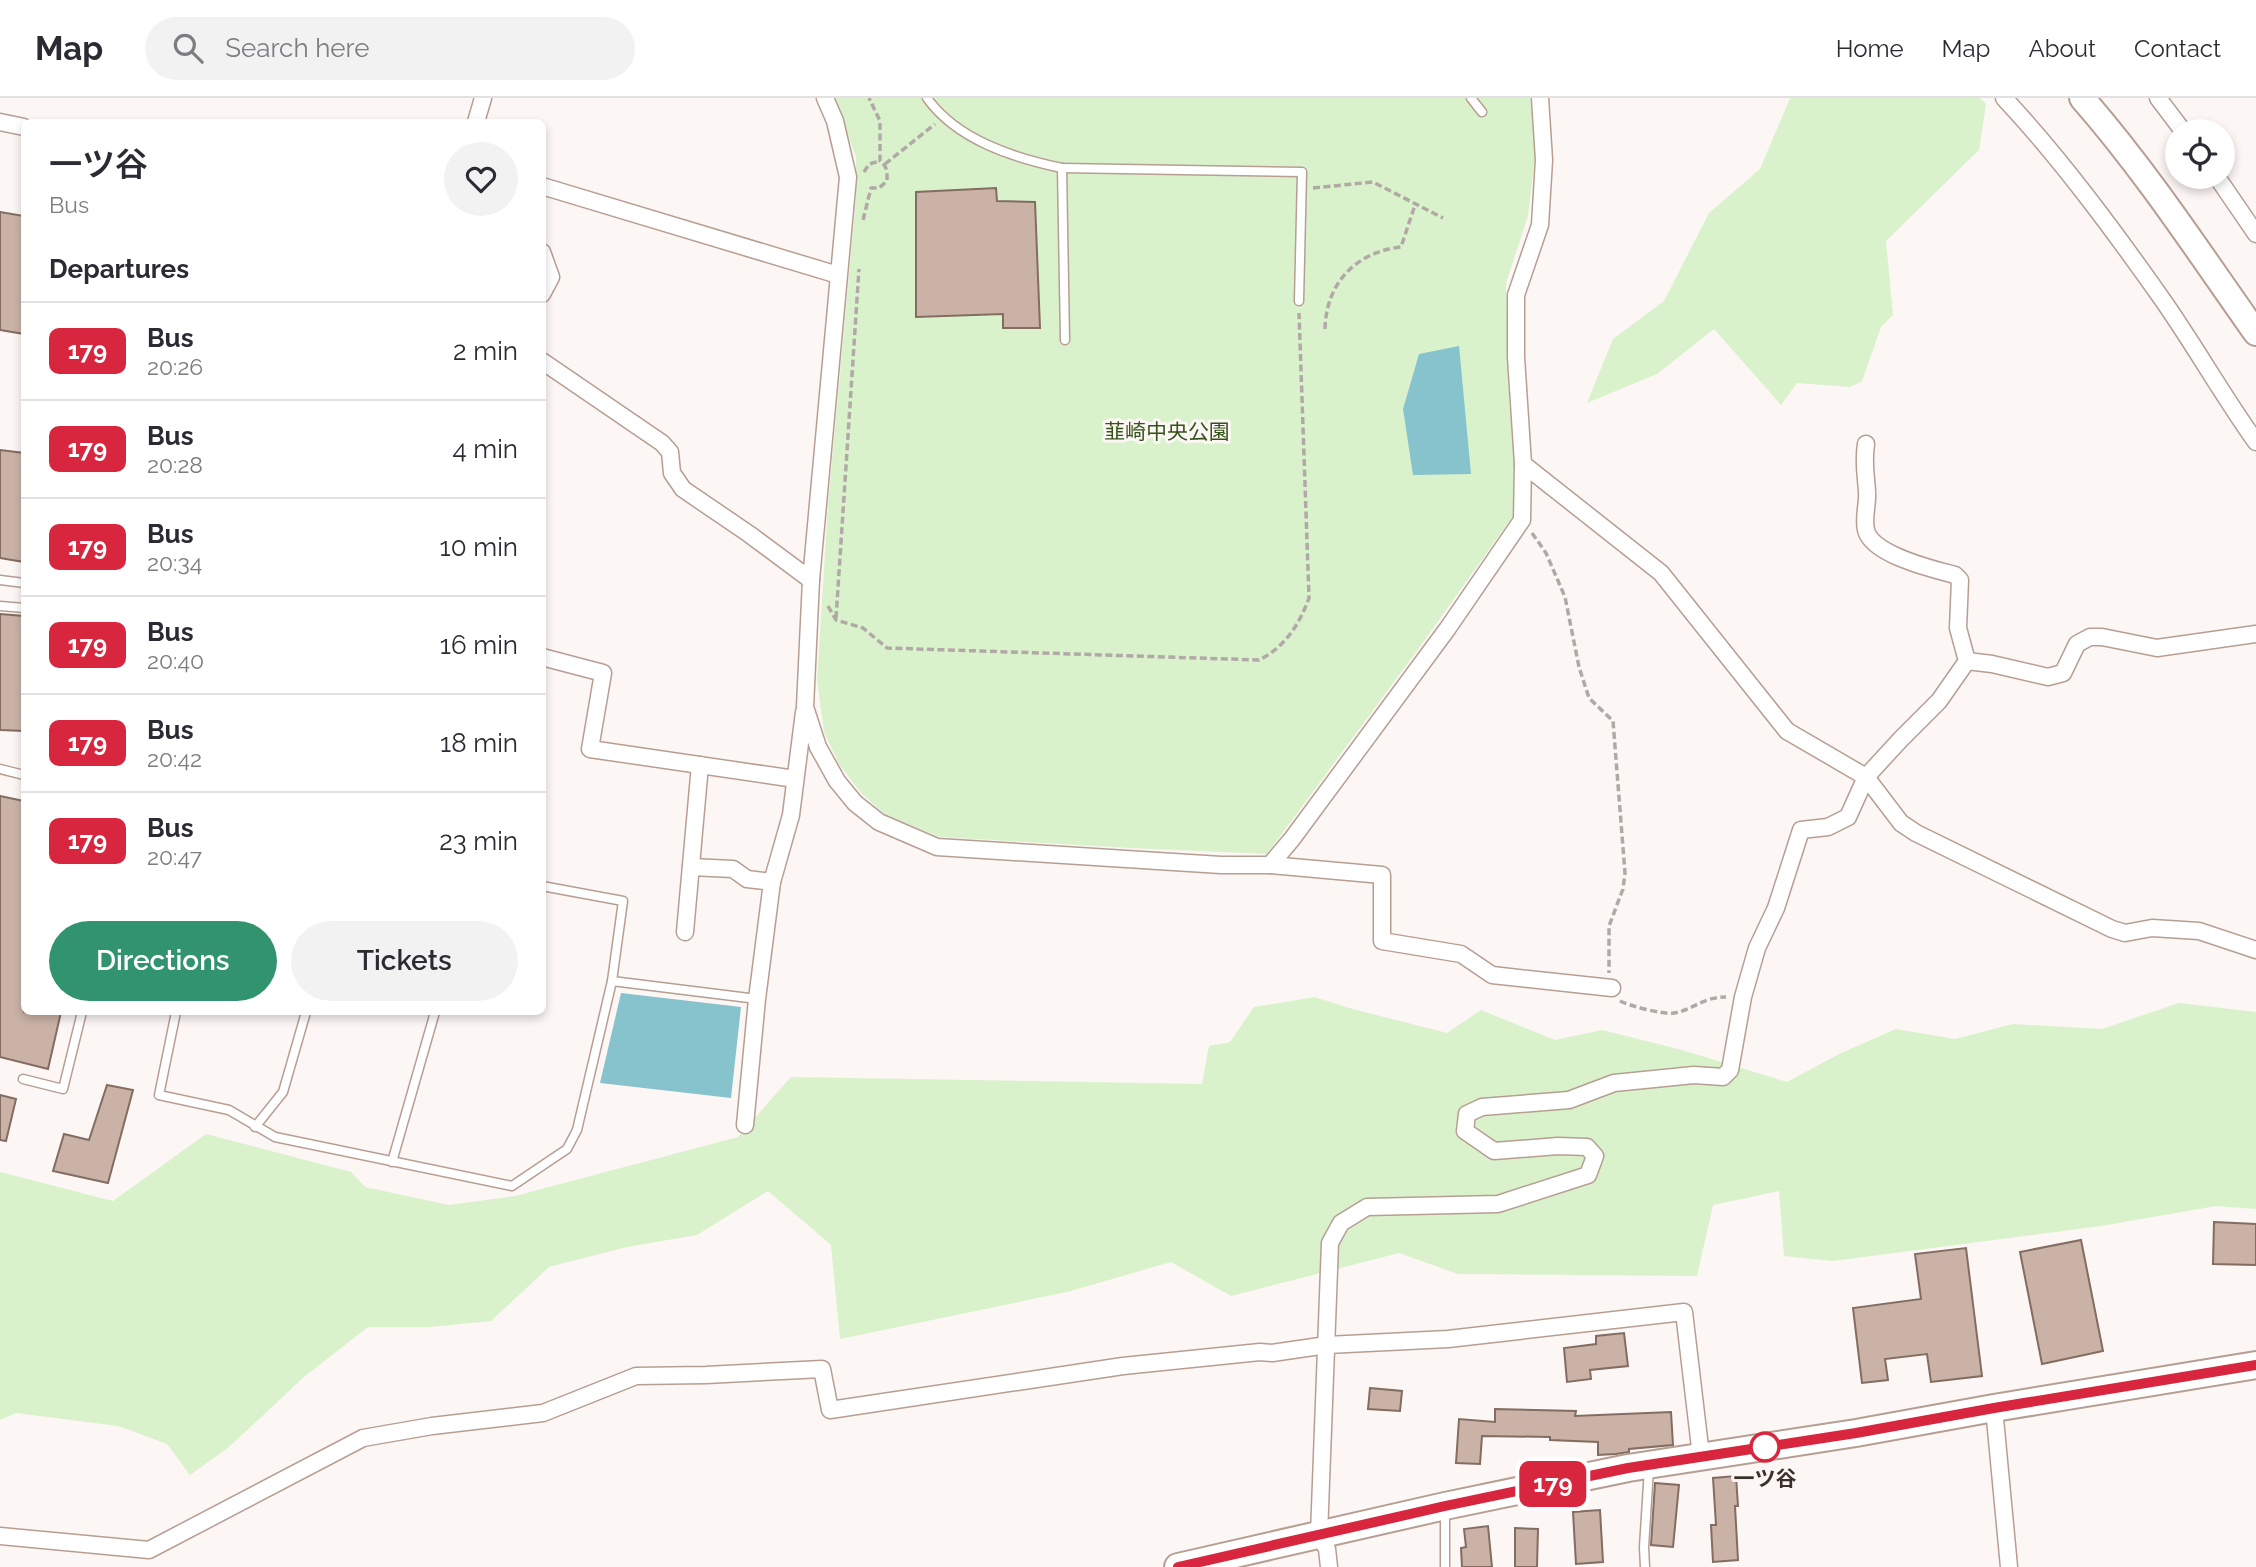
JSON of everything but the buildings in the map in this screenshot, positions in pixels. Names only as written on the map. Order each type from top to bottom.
[{"type":"highway","points":[[1182,1566],[1445,1506],[1649,1466],[2256,1365]]},
{"type":"main road","points":[[2082,98],[2111,131],[2256,333]]},
{"type":"street","points":[[477,119],[483,98]]},
{"type":"street","points":[[746,1125],[757,999],[772,882],[791,815],[805,707],[811,580],[848,177],[835,121],[825,98]]},
{"type":"street","points":[[1270,865],[1448,628],[1522,520],[1523,464],[1516,357],[1516,295],[1540,225],[1544,160],[1540,98]]},
{"type":"street","points":[[2004,98],[2053,153],[2163,301],[2256,442]]},
{"type":"street","points":[[2158,98],[2174,119]]},
{"type":"street","points":[[0,122],[21,126]]},
{"type":"street","points":[[546,187],[838,275]]},
{"type":"street","points":[[2225,189],[2256,234]]},
{"type":"street","points":[[546,263],[551,276],[546,286]]},
{"type":"street","points":[[546,364],[662,443],[670,453],[672,473],[683,489],[811,580]]},
{"type":"street","points":[[1329,1567],[1327,1549],[1320,1535],[1330,1243],[1341,1223],[1367,1208],[1498,1204],[1588,1175],[1595,1156],[1587,1147],[1558,1146],[1494,1151],[1465,1131],[1467,1114],[1482,1107],[1569,1100],[1614,1083],[1694,1075],[1723,1077],[1730,1070],[1743,997],[1757,948],[1776,908],[1801,830],[1828,827],[1848,817],[1866,778],[1900,739],[1939,701],[1966,661],[1958,628],[1960,580],[1955,575],[1901,560],[1872,540],[1866,530],[1867,493],[1863,467],[1866,444]]},
{"type":"street","points":[[1523,464],[1661,573],[1787,732],[1866,778],[1901,823],[1916,833],[2112,929],[2125,933],[2152,928],[2199,931],[2256,950]]},
{"type":"street","points":[[1966,661],[2048,677],[2063,673],[2077,644],[2090,637],[2157,648],[2256,635]]},
{"type":"street","points":[[546,658],[603,673],[590,748],[796,779]]},
{"type":"street","points":[[805,707],[818,747],[837,781],[855,803],[879,822],[937,847],[1270,865],[1382,875],[1382,941],[1461,954],[1492,975],[1612,988]]},
{"type":"street","points":[[685,932],[700,765]]},
{"type":"street","points":[[1292,839],[1297,868]]},
{"type":"street","points":[[691,867],[733,869],[747,879],[772,882]]},
{"type":"street","points":[[0,1536],[149,1550],[363,1438],[432,1426],[543,1413],[636,1377],[822,1369],[830,1410],[1123,1366],[1272,1353],[1327,1345],[1448,1339],[1684,1312],[1701,1457]]},
{"type":"street","points":[[1994,1408],[2009,1567]]},
{"type":"lane","points":[[927,98],[943,117],[986,144],[1024,160],[1062,168],[1302,172],[1299,301]]},
{"type":"lane","points":[[1471,98],[1482,112]]},
{"type":"lane","points":[[1062,168],[1065,340]]},
{"type":"lane","points":[[0,580],[21,583]]},
{"type":"lane","points":[[0,606],[21,608]]},
{"type":"lane","points":[[0,769],[21,774]]},
{"type":"lane","points":[[175,1015],[159,1095],[229,1110],[275,1138],[512,1186],[567,1149],[577,1130],[612,981],[623,901],[546,887]]},
{"type":"lane","points":[[612,981],[757,999]]},
{"type":"lane","points":[[23,1079],[63,1089],[81,1015]]},
{"type":"lane","points":[[255,1127],[283,1092],[305,1015]]},
{"type":"lane","points":[[392,1161],[434,1015]]},
{"type":"lane","points":[[1645,1567],[1649,1466]]},
{"type":"lane","points":[[1445,1506],[1445,1567]]},
{"type":"path","points":[[866,185],[879,188],[887,181],[880,121],[869,98]]},
{"type":"path","points":[[863,178],[864,169],[869,164],[883,163],[943,117]]},
{"type":"path","points":[[1300,190],[1373,183],[1443,218]]},
{"type":"path","points":[[862,224],[872,188]]},
{"type":"path","points":[[1325,329],[1325,314],[1344,274],[1360,260],[1381,249],[1401,247],[1415,205]]},
{"type":"path","points":[[836,620],[859,265]]},
{"type":"path","points":[[811,580],[836,620],[863,628],[887,648],[1259,660],[1275,652],[1301,620],[1309,598],[1299,301]]},
{"type":"path","points":[[1522,520],[1546,553],[1565,597],[1579,667],[1589,698],[1613,722],[1625,873],[1623,889],[1609,926],[1609,982],[1617,1000],[1629,1006],[1673,1013],[1712,997],[1743,997]]},
{"type":"green space","name":"韮崎中央公園","points":[[834,98],[1530,98],[1536,148],[1528,216],[1506,283],[1509,398],[1514,460],[1513,516],[1267,854],[940,837],[886,815],[861,793],[839,764],[824,732],[817,680],[828,505],[856,198],[856,157]]},
{"type":"green space","points":[[1790,98],[1980,98],[1986,104],[1979,150],[1886,241],[1893,315],[1881,327],[1862,381],[1850,387],[1797,383],[1781,405],[1714,329],[1657,374],[1587,403],[1613,339],[1664,301],[1709,213],[1760,169]]},
{"type":"green space","points":[[1315,997],[1447,1033],[1481,1010],[1555,1040],[1602,1030],[1682,1050],[1787,1082],[1839,1054],[1896,1029],[1955,1039],[2013,1024],[2102,1029],[2179,1003],[2256,1012],[2256,1209],[2216,1206],[2101,1226],[1833,1261],[1784,1256],[1779,1191],[1713,1205],[1697,1276],[1458,1274],[1399,1253],[1231,1296],[1171,1262],[1067,1292],[840,1339],[831,1245],[768,1191],[697,1235],[627,1247],[549,1267],[491,1321],[430,1327],[368,1327],[304,1377],[229,1447],[190,1475],[167,1444],[118,1426],[16,1413],[0,1420],[0,1172],[113,1201],[206,1134],[351,1172],[365,1187],[449,1205],[515,1196],[738,1137],[791,1077],[1202,1084],[1209,1046],[1230,1042],[1254,1007]]},
{"type":"water","points":[[1459,346],[1471,474],[1413,475],[1403,409],[1419,354]]},
{"type":"water","points":[[621,993],[741,1007],[731,1098],[600,1083]]},
{"type":"bus line","name":"179","points":[[1178,1567],[1445,1506],[1628,1468],[1856,1433],[2256,1365]]},
{"type":"place","name":"一ツ谷","points":[[1765,1447]]}]
